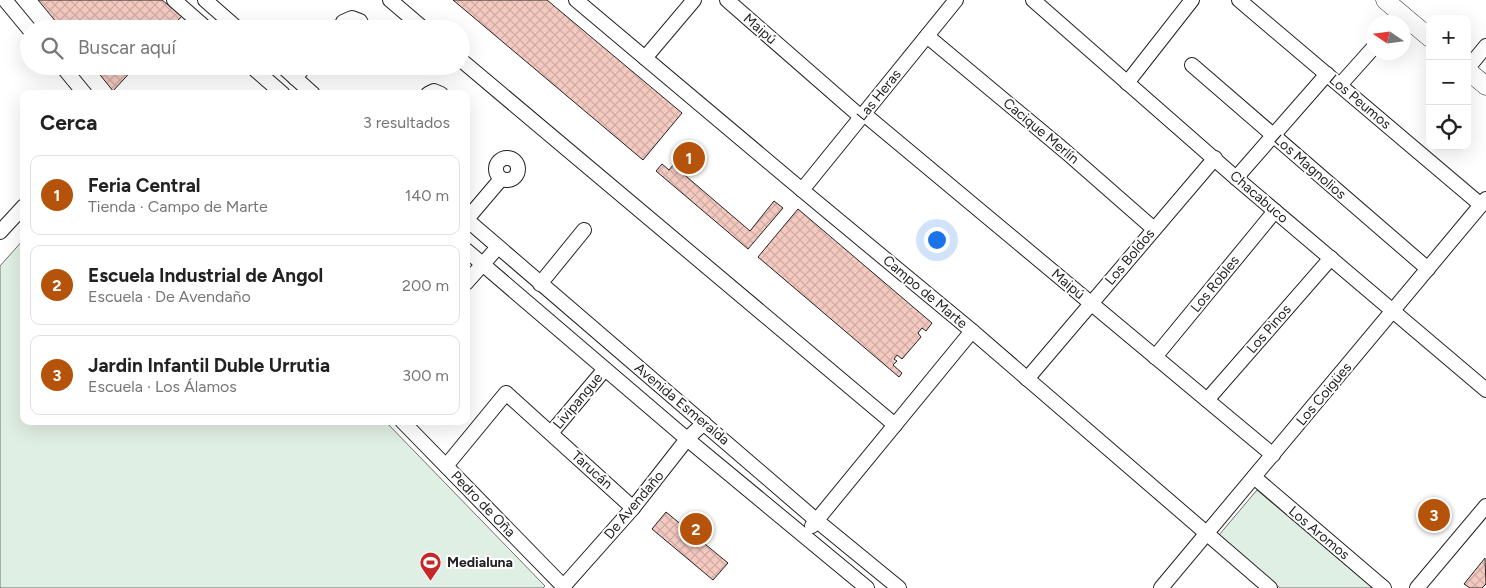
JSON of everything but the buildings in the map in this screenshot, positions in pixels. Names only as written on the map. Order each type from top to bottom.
[{"type":"main road","points":[[1385,0],[1396,15]]},
{"type":"main road","points":[[1411,26],[1426,36]]},
{"type":"main road","points":[[1471,73],[1486,86]]},
{"type":"street","points":[[5,0],[22,20]]},
{"type":"street","points":[[174,0],[197,20]]},
{"type":"street","points":[[205,0],[228,20]]},
{"type":"street","points":[[390,0],[413,20]]},
{"type":"street","name":"Campo de Marte","points":[[576,0],[1027,378],[1270,588]]},
{"type":"street","points":[[645,58],[694,0]]},
{"type":"street","name":"Maipú","points":[[727,0],[862,115],[1273,455]]},
{"type":"street","name":"Las Heras","points":[[802,190],[956,0]]},
{"type":"street","name":"Chacabuco","points":[[1033,0],[1236,178],[1486,390]]},
{"type":"street","points":[[1127,83],[1192,0]]},
{"type":"street","name":"Los Peumos","points":[[1239,0],[1484,202]]},
{"type":"street","points":[[346,20],[348,18],[358,20]]},
{"type":"street","name":"Cacique Merlín","points":[[927,36],[1065,151],[1154,229]]},
{"type":"street","points":[[1471,65],[1486,46]]},
{"type":"street","points":[[1340,85],[1366,56]]},
{"type":"street","name":"Los Magnolios","points":[[1192,65],[1428,269]]},
{"type":"street","points":[[470,68],[895,425]]},
{"type":"street","points":[[1236,178],[1327,74]]},
{"type":"street","points":[[69,75],[82,90]]},
{"type":"street","points":[[262,75],[279,90]]},
{"type":"street","points":[[292,75],[308,90]]},
{"type":"street","points":[[295,78],[298,75]]},
{"type":"street","name":"Los Boldos","points":[[1027,378],[1214,158]]},
{"type":"street","points":[[470,215],[501,179]]},
{"type":"street","name":"Los Coigües","points":[[1161,588],[1484,202]]},
{"type":"street","points":[[0,232],[20,210]]},
{"type":"street","name":"Los Robles","points":[[1155,357],[1275,210]]},
{"type":"street","name":"Avenida Esmeralda","points":[[470,222],[816,520],[899,588]]},
{"type":"street","points":[[540,284],[584,230]]},
{"type":"street","points":[[470,278],[498,247]]},
{"type":"street","name":"Avenida Esmeralda","points":[[470,254],[687,439],[867,588]]},
{"type":"street","name":"Los Pinos","points":[[1207,400],[1331,258]]},
{"type":"street","points":[[805,536],[816,520],[972,332]]},
{"type":"street","points":[[591,357],[607,340]]},
{"type":"street","name":"Livipangue","points":[[551,433],[611,374],[631,362]]},
{"type":"street","name":"Tarucán","points":[[446,466],[506,393],[633,508]]},
{"type":"street","name":"De Avendaño","points":[[562,587],[633,508],[687,439],[704,423]]},
{"type":"street","name":"Pedro de Oña","points":[[406,425],[562,587]]},
{"type":"street","name":"Los Aromos","points":[[1254,477],[1384,588]]},
{"type":"street","points":[[1416,588],[1486,506]]},
{"type":"green space","points":[[20,244],[20,425],[389,425],[545,586],[543,588],[0,588],[0,266]]},
{"type":"green space","points":[[1257,490],[1373,588],[1280,588],[1219,535]]},
{"type":"place","name":"Feria Central","points":[[689,158]]},
{"type":"place","name":"Jardin Infantil Duble Urrutia","points":[[1434,515]]},
{"type":"place","name":"Escuela Industrial de Angol","points":[[696,529]]},
{"type":"place","name":"Medialuna","points":[[431,581]]}]
